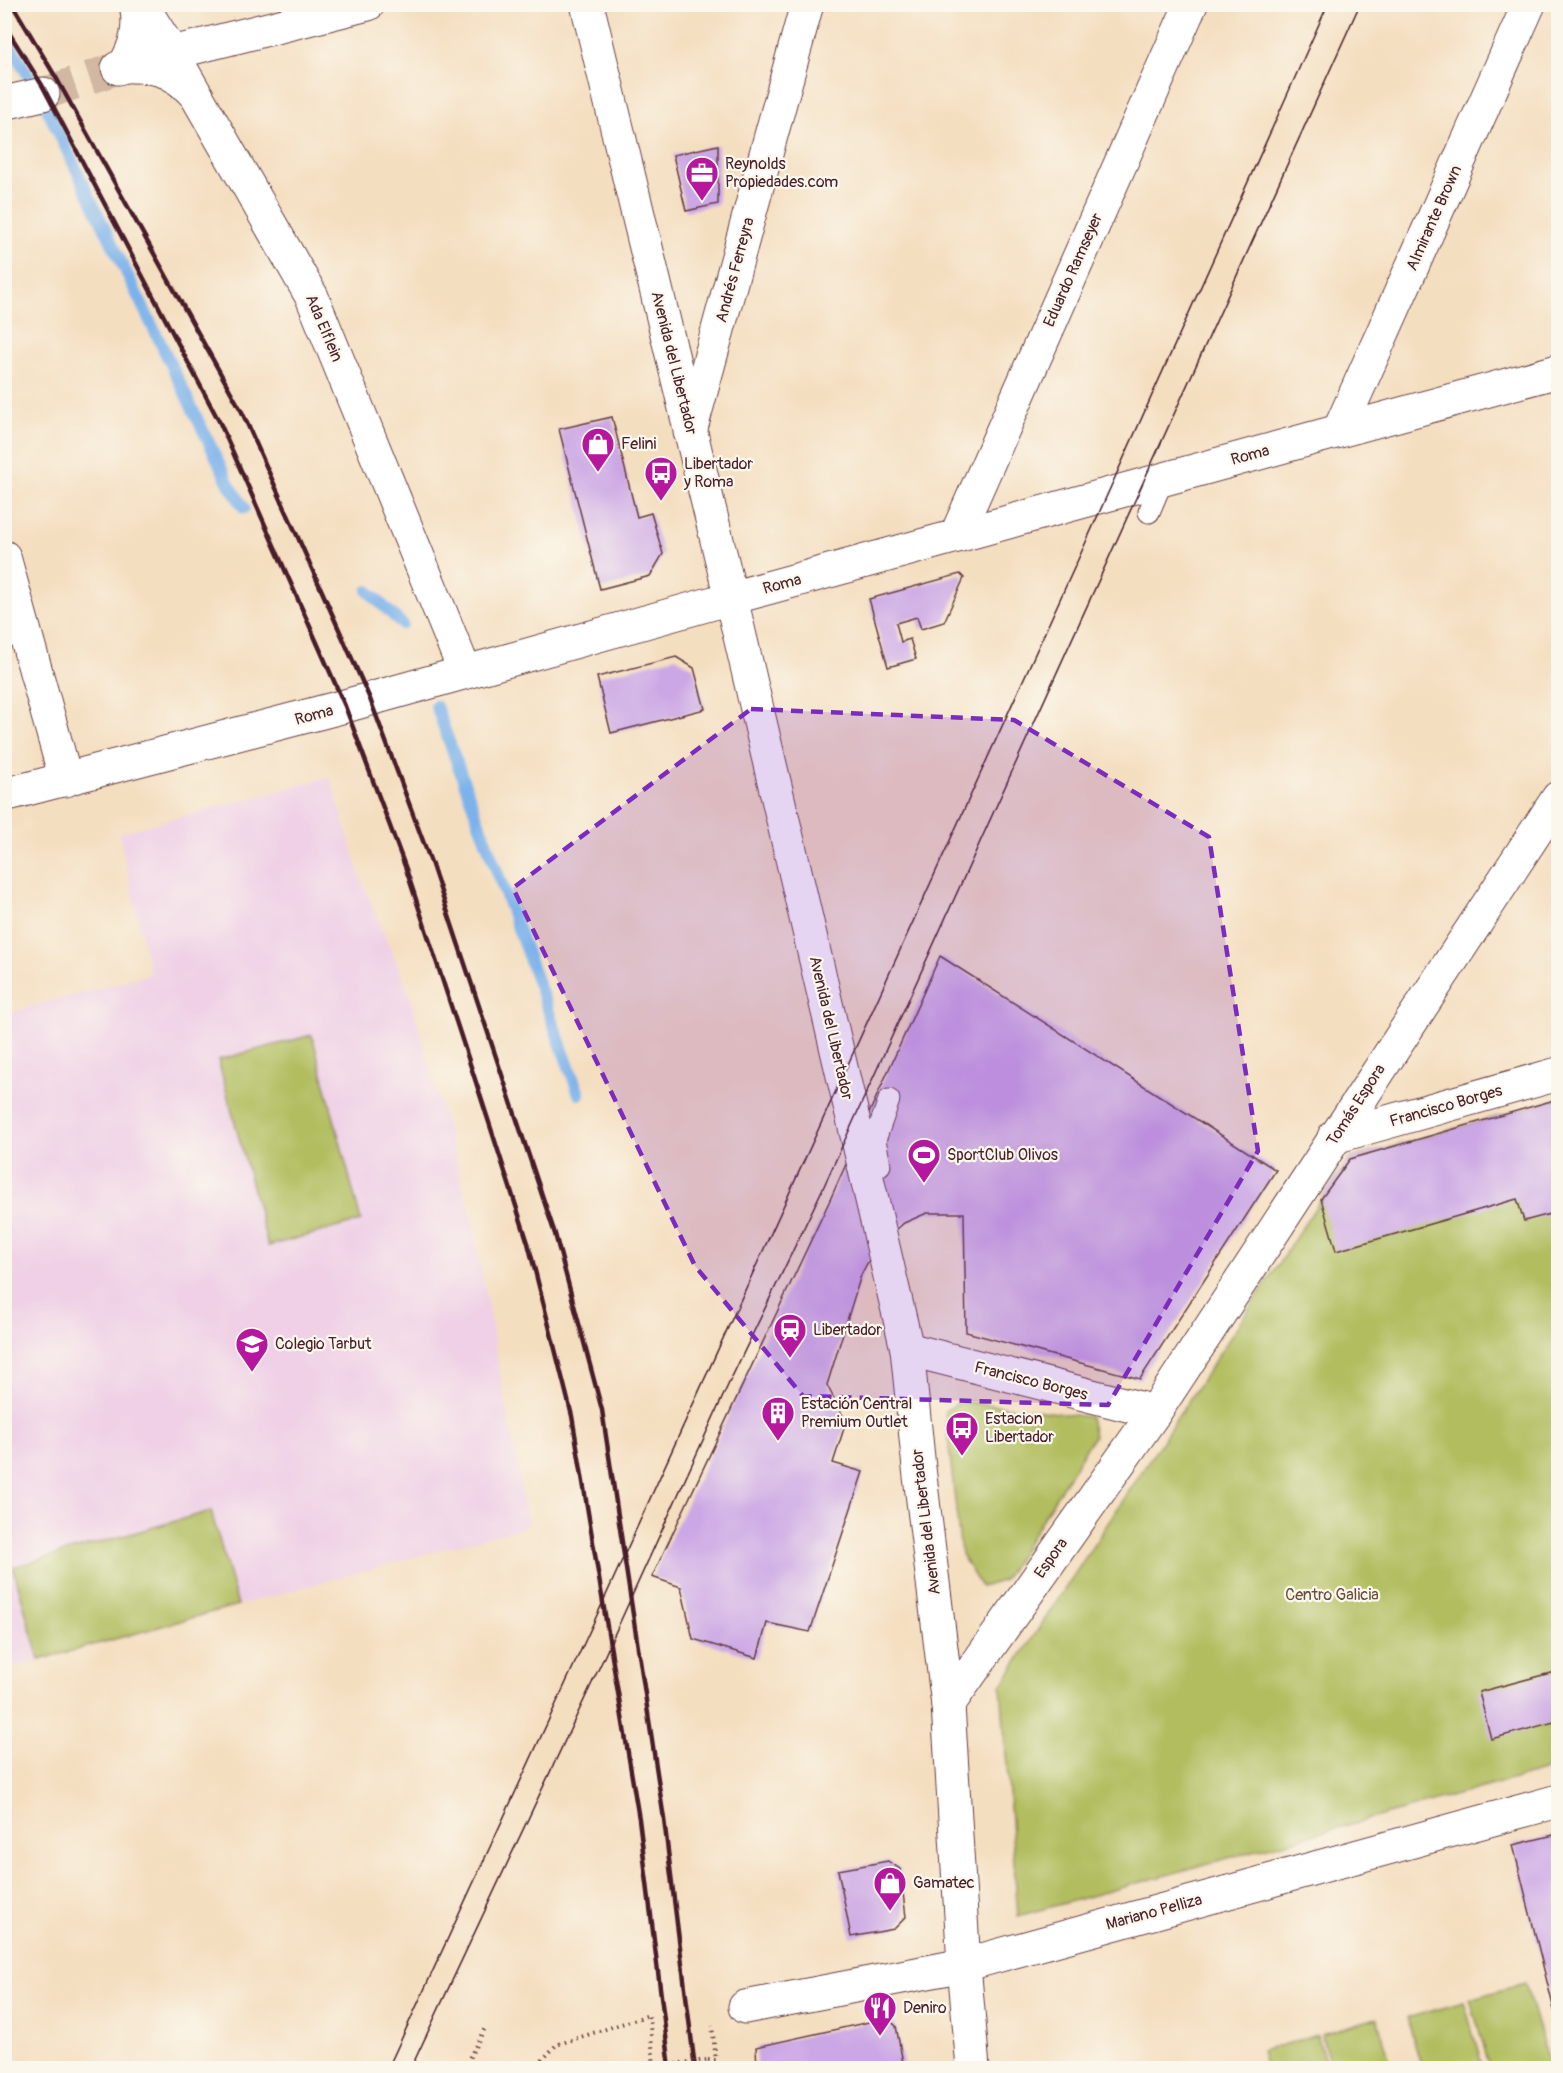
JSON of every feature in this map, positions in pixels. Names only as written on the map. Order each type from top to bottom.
[{"type":"street","points":[[121,67],[133,51],[138,36],[136,4]]},
{"type":"street","name":"Ada Elflein","points":[[141,4],[172,53],[312,297],[465,672]]},
{"type":"street","points":[[121,67],[368,4]]},
{"type":"street","name":"Avenida del Libertador","points":[[587,4],[731,598],[907,1350],[948,1705],[964,1965],[973,2068]]},
{"type":"street","name":"Andrés Ferreyra","points":[[690,432],[807,4]]},
{"type":"street","name":"Eduardo Ramseyer","points":[[956,536],[1191,4]]},
{"type":"street","name":"Almirante Brown","points":[[1339,431],[1529,4]]},
{"type":"street","points":[[121,67],[157,68],[183,81],[197,96]]},
{"type":"street","points":[[4,103],[43,94]]},
{"type":"street","name":"Roma","points":[[4,795],[465,672],[1558,371]]},
{"type":"street","points":[[4,557],[66,780]]},
{"type":"street","name":"Tomás Espora","points":[[1155,1412],[1558,798]]},
{"type":"street","name":"Francisco Borges","points":[[1334,1137],[1558,1074]]},
{"type":"street","name":"Francisco Borges","points":[[907,1350],[1155,1412]]},
{"type":"street","name":"Espora","points":[[948,1705],[1155,1412]]},
{"type":"street","name":"Mariano Pelliza","points":[[745,2007],[964,1965],[1558,1801]]},
{"type":"lane","points":[[1149,512],[1163,479]]},
{"type":"lane","points":[[890,1100],[874,1140],[906,1292],[898,1314]]},
{"type":"path","points":[[514,2068],[539,2064],[556,2045],[649,2015],[654,2066],[716,2060],[712,2024]]},
{"type":"path","points":[[464,2068],[485,2028]]},
{"type":"highlighted area","points":[[751,709],[1014,720],[1209,837],[1258,1151],[1108,1405],[803,1396],[695,1266],[513,888]]},
{"type":"shaded area","name":"Colegio Tarbut","points":[[330,777],[363,884],[409,992],[472,1219],[528,1526],[5,1669],[5,1014],[150,974],[119,833]]},
{"type":"green space","points":[[312,1035],[361,1221],[268,1246],[218,1060]]},
{"type":"green space","name":"Centro Galicia","points":[[1558,1099],[1558,1767],[1018,1916],[1001,1686],[1321,1199],[1350,1159]]},
{"type":"green space","points":[[961,1401],[1090,1417],[1094,1436],[1004,1580],[981,1587],[961,1554],[945,1411]]},
{"type":"green space","points":[[211,1511],[238,1605],[39,1660],[13,1567]]},
{"type":"green space","points":[[1525,1983],[1550,2068],[1490,2068],[1470,1999]]},
{"type":"green space","points":[[1464,2002],[1483,2068],[1422,2068],[1407,2018]]},
{"type":"green space","points":[[1377,2018],[1392,2068],[1331,2068],[1321,2034]]},
{"type":"green space","points":[[1317,2035],[1327,2068],[1266,2068],[1261,2051]]},
{"type":"building","points":[[718,145],[718,204],[686,211],[673,155]]},
{"type":"building","points":[[612,417],[637,517],[651,513],[663,554],[650,576],[600,589],[559,429]]},
{"type":"building","points":[[960,574],[964,578],[944,622],[921,629],[917,617],[896,623],[901,642],[910,639],[916,659],[888,667],[869,599]]},
{"type":"building","points":[[676,657],[694,668],[705,709],[611,733],[597,677]]},
{"type":"building","points":[[940,956],[1276,1170],[1140,1379],[966,1332],[964,1213],[927,1213],[904,1223],[870,1258],[861,1275],[827,1385],[846,1422],[833,1463],[863,1472],[810,1632],[767,1623],[757,1658],[693,1639],[681,1587],[652,1577],[829,1202]]},
{"type":"building","points":[[1558,1099],[1558,1212],[1524,1221],[1517,1199],[1336,1251],[1321,1199],[1350,1159]]},
{"type":"building","points":[[1558,1671],[1558,1721],[1491,1739],[1479,1692]]},
{"type":"building","points":[[1558,1834],[1558,2026],[1513,1845]]},
{"type":"building","points":[[888,1861],[900,1869],[906,1917],[894,1929],[851,1937],[838,1870]]},
{"type":"building","points":[[887,2018],[896,2026],[904,2068],[757,2068],[756,2047]]},
{"type":"waterway","points":[[4,34],[44,103],[229,484],[244,508]]},
{"type":"waterway","points":[[368,591],[402,624]]},
{"type":"waterway","points":[[436,706],[579,1094]]},
{"type":"tunnel","points":[[43,94],[118,68]]},
{"type":"tram line","points":[[388,2068],[1081,553],[1328,4]]},
{"type":"tram line","points":[[411,2068],[600,1666],[729,1383],[824,1186],[1360,4]]},
{"type":"railway","points":[[12,4],[58,81],[242,412],[370,699],[432,865],[555,1234],[602,1410],[664,1819],[695,2068]]},
{"type":"railway","points":[[4,25],[42,85],[220,423],[345,706],[406,869],[472,1070],[528,1243],[572,1416],[639,1819],[670,2068]]},
{"type":"place","name":"Reynolds Propiedades.com","points":[[702,202]]},
{"type":"place","name":"Felini","points":[[598,473]]},
{"type":"place","name":"Libertador y Roma","points":[[661,502]]},
{"type":"place","name":"SportClub Olivos","points":[[924,1184]]},
{"type":"place","name":"Libertador","points":[[790,1359]]},
{"type":"place","name":"Colegio Tarbut","points":[[252,1373]]},
{"type":"place","name":"Estación Central Premium Outlet","points":[[778,1442]]},
{"type":"place","name":"Estacion Libertador","points":[[962,1457]]},
{"type":"place","name":"Gamatec","points":[[890,1912]]},
{"type":"place","name":"Deniro","points":[[880,2037]]}]
